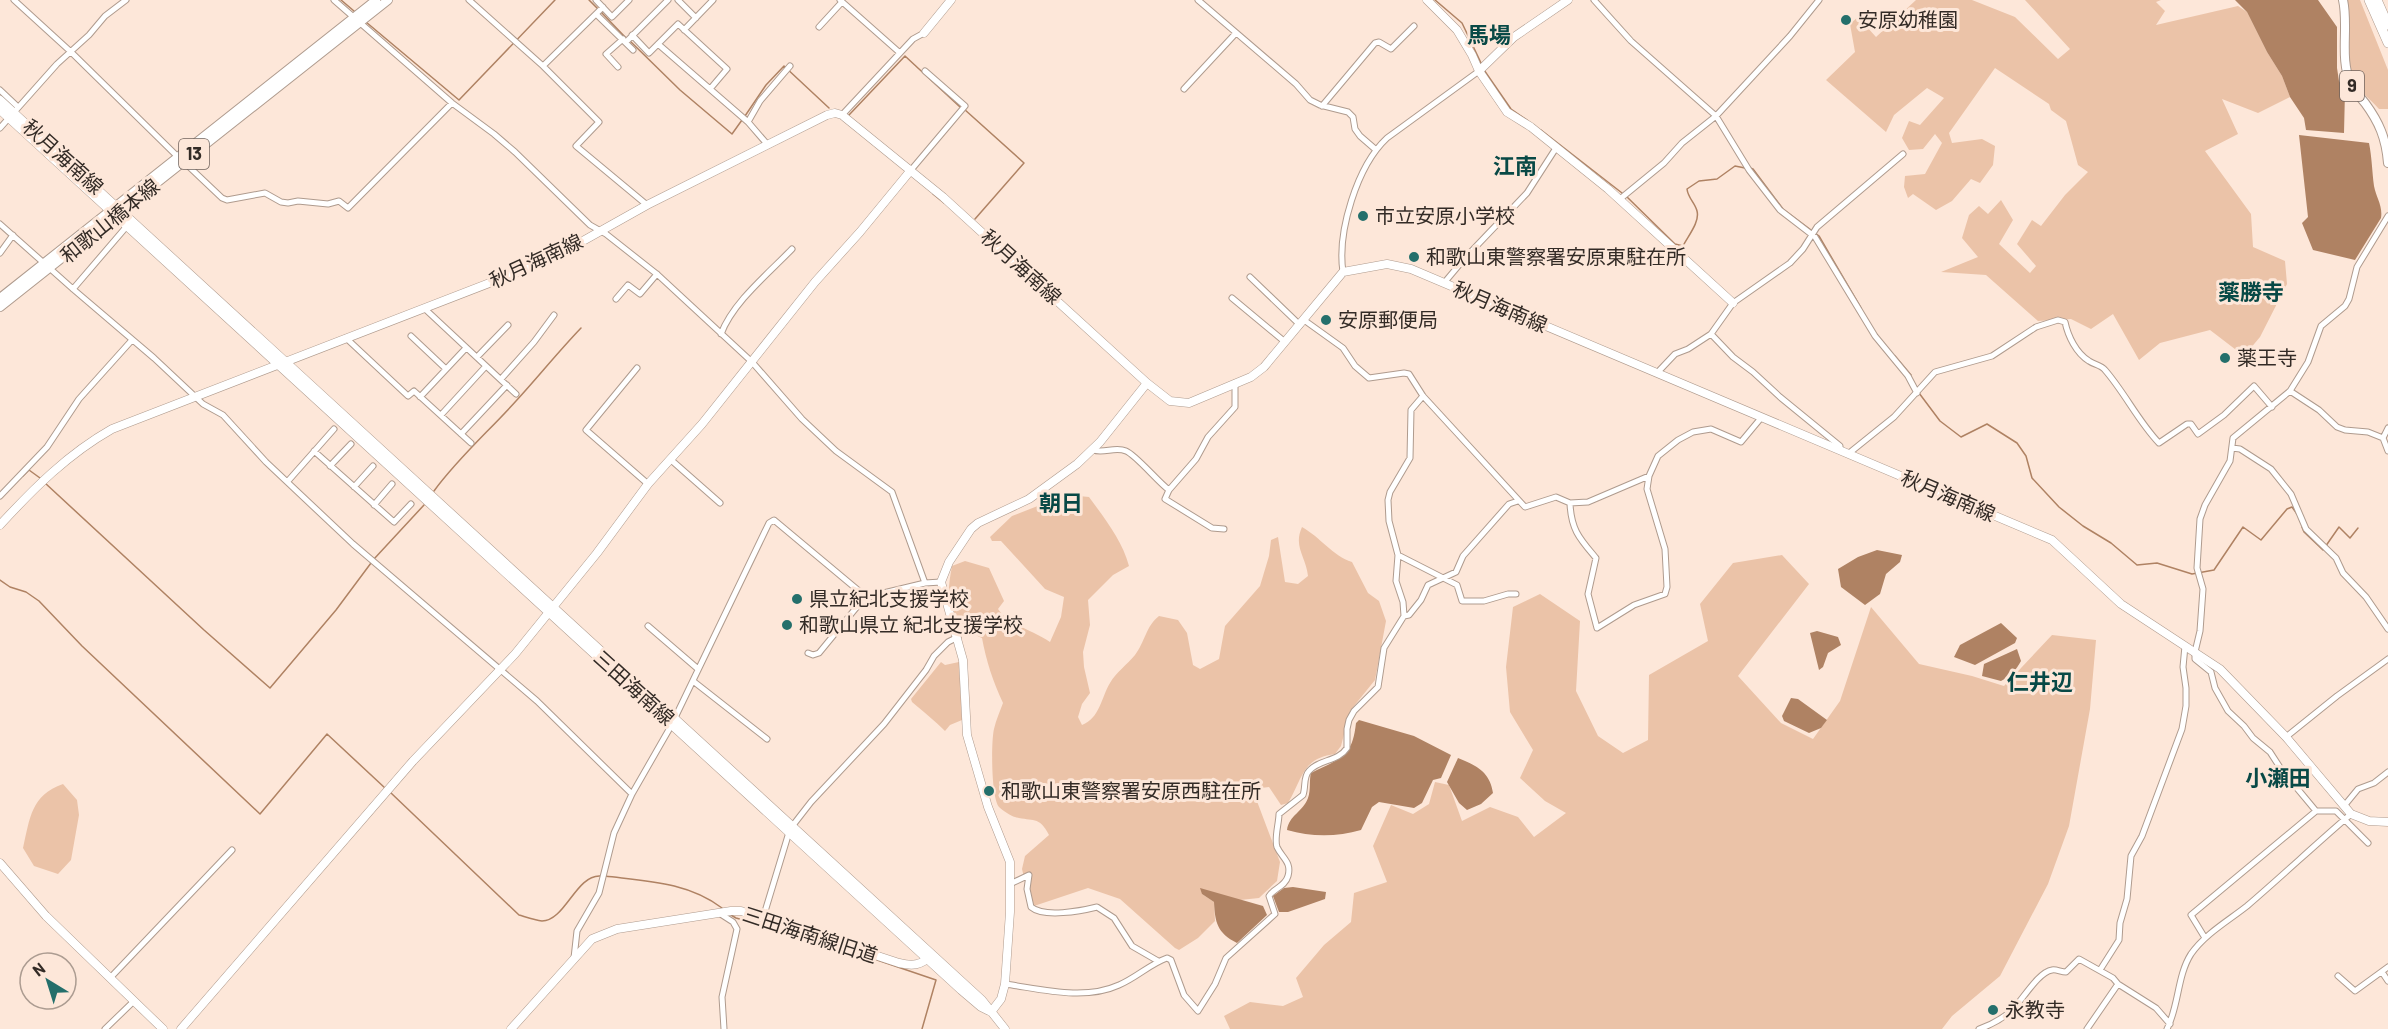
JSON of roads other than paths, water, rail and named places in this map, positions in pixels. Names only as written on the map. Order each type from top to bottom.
[{"type":"highway","points":[[2369,0],[2388,44]]},
{"type":"highway","points":[[2377,0],[2388,25]]},
{"type":"main road","name":"和歌山橋本線","points":[[357,20],[376,0]]},
{"type":"main road","name":"和歌山橋本線","points":[[0,307],[116,210],[357,20],[388,0]]},
{"type":"main road","points":[[924,33],[951,0]]},
{"type":"main road","points":[[1426,0],[1444,15],[1456,30],[1507,112],[1531,127],[1620,199],[1733,303]]},
{"type":"main road","points":[[1479,70],[1514,37],[1568,0]]},
{"type":"main road","name":"9","points":[[2343,0],[2347,69],[2351,84],[2379,124],[2386,145],[2388,163]]},
{"type":"main road","name":"秋月海南線","points":[[0,100],[9,115]]},
{"type":"main road","name":"秋月海南線","points":[[0,110],[9,115],[116,210],[281,362]]},
{"type":"main road","name":"秋月海南線","points":[[0,525],[48,474],[89,442],[112,429],[549,260],[647,205],[827,114],[835,113],[842,115],[971,221],[1147,383],[1170,401],[1179,404],[1189,403],[1259,372],[1343,272],[1393,265],[1411,269],[2052,540],[2121,604],[2220,669],[2286,737],[2344,806],[2348,817]]},
{"type":"main road","points":[[181,1029],[413,761],[500,669],[552,609],[648,484],[702,424],[815,282],[911,170]]},
{"type":"main road","name":"秋月海南線","points":[[116,210],[127,226],[281,362]]},
{"type":"main road","name":"和歌山橋本線","points":[[0,298],[47,266]]},
{"type":"main road","name":"三田海南線","points":[[281,362],[791,828],[981,1007],[991,1012],[1005,1029]]},
{"type":"main road","points":[[991,1012],[1000,999],[1005,984],[1010,923],[1010,862],[988,807],[967,735],[966,674],[958,637],[941,582],[958,547],[978,523],[1029,498],[1093,450],[1147,383]]},
{"type":"main road","points":[[2348,817],[2388,822]]},
{"type":"main road","points":[[0,863],[46,916],[163,1029]]},
{"type":"main road","name":"三田海南線旧道","points":[[512,1029],[592,939],[603,933],[724,912],[763,918],[899,963],[914,966],[930,957]]},
{"type":"street","points":[[14,0],[222,198],[227,200],[265,193],[281,202],[328,204],[339,201],[348,208],[452,103]]},
{"type":"street","points":[[0,128],[9,115],[29,97],[57,64],[89,35],[105,16],[126,0]]},
{"type":"street","points":[[334,0],[452,103],[494,134],[577,214],[657,274],[752,362],[801,418],[836,452],[892,492],[925,583]]},
{"type":"street","points":[[469,0],[543,66],[600,122],[576,146],[647,205]]},
{"type":"street","points":[[596,0],[612,17],[629,0]]},
{"type":"street","points":[[618,67],[606,54],[632,35],[668,0]]},
{"type":"street","points":[[678,0],[696,18]]},
{"type":"street","points":[[684,30],[713,0]]},
{"type":"street","points":[[1198,0],[1296,84],[1310,100],[1322,106],[1348,112],[1353,117],[1355,129],[1360,136],[1375,149]]},
{"type":"street","points":[[1594,0],[1646,55],[1716,116],[1749,170],[1780,210],[1812,235],[1875,336],[1908,376],[1917,393]]},
{"type":"street","points":[[1620,199],[1664,163],[1682,143],[1716,116],[1790,36],[1819,0]]},
{"type":"street","points":[[819,27],[841,1],[900,53]]},
{"type":"street","points":[[543,66],[603,8]]},
{"type":"street","points":[[596,14],[633,50]]},
{"type":"street","points":[[632,35],[649,53],[678,24],[727,69],[710,89]]},
{"type":"street","points":[[1322,106],[1375,43],[1379,42],[1391,49],[1414,26]]},
{"type":"street","points":[[842,115],[913,39],[924,33]]},
{"type":"street","points":[[1184,89],[1236,33]]},
{"type":"street","points":[[658,44],[748,122],[767,144]]},
{"type":"street","points":[[748,122],[760,101],[790,66]]},
{"type":"street","points":[[1343,272],[1345,232],[1356,183],[1375,149],[1479,70]]},
{"type":"street","points":[[911,170],[965,106],[925,71]]},
{"type":"street","points":[[0,90],[9,115]]},
{"type":"street","points":[[1444,283],[1527,193],[1556,148]]},
{"type":"street","points":[[1657,374],[1675,354],[1688,349],[1711,334],[1733,303],[1790,263],[1803,249],[1817,227],[1846,200],[1903,154]]},
{"type":"street","points":[[2316,811],[2270,752],[2253,738],[2229,711],[2215,688],[2211,672],[2198,662],[2194,652],[2200,631],[2203,590],[2197,568],[2200,519],[2205,505],[2230,461],[2237,433],[2290,391],[2308,363],[2321,326],[2345,306],[2349,299],[2357,267],[2388,216]]},
{"type":"street","points":[[0,224],[204,404],[223,415],[266,462],[353,544],[565,727],[632,794]]},
{"type":"street","points":[[73,289],[127,226]]},
{"type":"street","points":[[0,253],[13,235]]},
{"type":"street","points":[[721,333],[725,322],[792,249]]},
{"type":"street","points":[[616,299],[628,285],[640,294],[657,274]]},
{"type":"street","points":[[1250,277],[1302,323],[1342,348],[1364,375],[1369,378],[1409,374],[1423,396],[1524,507],[1556,497],[1570,503],[1588,502],[1648,476]]},
{"type":"street","points":[[1232,298],[1285,342]]},
{"type":"street","points":[[424,308],[516,394]]},
{"type":"street","points":[[501,379],[534,342],[554,315]]},
{"type":"street","points":[[1848,454],[1883,427],[1935,372],[1992,356],[2036,327],[2062,320],[2065,322],[2070,339],[2090,362],[2103,368],[2120,388],[2144,427],[2158,443],[2187,424],[2191,424],[2198,434],[2224,415],[2254,386],[2272,406]]},
{"type":"street","points":[[477,357],[508,325]]},
{"type":"street","points":[[1711,334],[1733,357],[1840,446],[1840,451]]},
{"type":"street","points":[[411,336],[446,369]]},
{"type":"street","points":[[346,338],[408,396],[414,391],[471,443]]},
{"type":"street","points":[[0,496],[47,447],[79,399],[132,340]]},
{"type":"street","points":[[420,397],[466,348]]},
{"type":"street","points":[[441,415],[486,366]]},
{"type":"street","points":[[637,368],[586,430],[648,484]]},
{"type":"street","points":[[1224,529],[1212,528],[1165,499],[1169,490],[1196,459],[1208,437],[1235,408],[1235,384]]},
{"type":"street","points":[[461,434],[507,385]]},
{"type":"street","points":[[2290,391],[2319,410],[2337,427],[2368,432],[2383,438],[2388,451]]},
{"type":"street","points":[[1005,984],[1033,987],[1044,992],[1064,991],[1079,994],[1093,992],[1116,987],[1158,961],[1167,958],[1171,960],[1177,982],[1184,995],[1198,1011],[1215,984],[1226,958],[1275,914],[1269,896],[1271,892],[1283,885],[1288,877],[1289,864],[1277,845],[1280,814],[1303,795],[1305,777],[1310,770],[1339,756],[1347,748],[1349,720],[1354,711],[1378,687],[1384,648],[1404,616],[1403,602],[1396,581],[1398,555],[1389,521],[1388,500],[1390,492],[1410,459],[1411,410],[1423,396]]},
{"type":"street","points":[[1570,503],[1571,522],[1579,538],[1596,558],[1588,594],[1597,628],[1634,605],[1665,594],[1667,587],[1665,549],[1647,489],[1648,476],[1658,456],[1678,440],[1693,432],[1711,429],[1741,442],[1761,418]]},
{"type":"street","points":[[2383,438],[2388,428]]},
{"type":"street","points":[[288,481],[334,429]]},
{"type":"street","points":[[330,466],[351,444]]},
{"type":"street","points":[[2232,448],[2240,449],[2271,469],[2291,494],[2306,529],[2336,558],[2343,573],[2366,597],[2388,629]]},
{"type":"street","points":[[1093,450],[1099,452],[1113,449],[1127,451],[1169,490]]},
{"type":"street","points":[[314,451],[393,522],[411,504]]},
{"type":"street","points":[[670,459],[720,503]]},
{"type":"street","points":[[354,487],[373,466]]},
{"type":"street","points":[[374,505],[392,484]]},
{"type":"street","points":[[1404,616],[1409,615],[1421,600],[1428,585],[1456,572],[1463,556],[1509,504],[1518,501]]},
{"type":"street","points":[[574,958],[577,931],[599,893],[614,833],[632,794],[674,721],[764,529],[774,520],[859,591],[871,596]]},
{"type":"street","points":[[1398,555],[1457,585],[1462,601],[1484,601],[1516,594]]},
{"type":"street","points":[[808,653],[813,655],[819,653],[856,608],[871,596],[925,583],[941,582]]},
{"type":"street","points":[[648,626],[698,669]]},
{"type":"street","points":[[763,918],[791,828],[884,724],[926,670],[934,656],[948,642],[958,637]]},
{"type":"street","points":[[2100,970],[2119,940],[2120,923],[2127,899],[2131,856],[2142,836],[2182,729],[2186,706],[2183,667],[2185,646]]},
{"type":"street","points":[[2286,737],[2388,659]]},
{"type":"street","points":[[693,681],[767,739]]},
{"type":"street","points":[[2344,806],[2358,789],[2374,783],[2388,772]]},
{"type":"street","points":[[2205,939],[2191,915],[2316,811],[2336,812],[2348,817],[2368,843]]},
{"type":"street","points":[[2168,1027],[2190,955],[2205,939],[2348,817]]},
{"type":"street","points":[[111,977],[232,850]]},
{"type":"street","points":[[1010,884],[1029,875],[1027,889],[1031,907],[1040,913],[1083,911],[1097,907],[1114,918],[1132,946],[1158,961]]},
{"type":"street","points":[[724,912],[737,929],[722,997],[724,1029]]},
{"type":"street","points":[[1979,1029],[2008,1014],[2048,971],[2054,969],[2066,972],[2079,959],[2100,970],[2156,1008],[2168,1027]]},
{"type":"street","points":[[2338,976],[2355,991],[2388,967]]},
{"type":"street","points":[[2382,972],[2388,981]]},
{"type":"street","points":[[2087,1029],[2118,984]]},
{"type":"street","points":[[105,1029],[134,1001]]},
{"type":"waterway","points":[[341,0],[354,11]]},
{"type":"waterway","points":[[366,22],[459,100],[555,0]]},
{"type":"waterway","points":[[589,0],[598,9]]},
{"type":"waterway","points":[[1435,0],[1462,23],[1482,65]]},
{"type":"waterway","points":[[601,12],[627,39]]},
{"type":"waterway","points":[[631,42],[680,90],[732,134],[742,120]]},
{"type":"waterway","points":[[849,115],[905,56],[960,107]]},
{"type":"waterway","points":[[745,116],[766,85],[784,66],[829,108]]},
{"type":"waterway","points":[[1484,70],[1511,109],[1527,120]]},
{"type":"waterway","points":[[964,109],[1024,163],[975,219]]},
{"type":"waterway","points":[[1541,130],[1622,193]]},
{"type":"waterway","points":[[1626,196],[1675,244],[1683,246],[1695,224],[1697,215],[1687,189],[1699,181],[1717,179],[1735,166],[1745,168]]},
{"type":"waterway","points":[[1750,168],[1783,209],[1811,230]]},
{"type":"waterway","points":[[933,194],[944,203]]},
{"type":"waterway","points":[[1815,233],[1819,236],[1861,308]]},
{"type":"waterway","points":[[434,491],[453,467],[581,328]]},
{"type":"waterway","points":[[1895,356],[1911,375]]},
{"type":"waterway","points":[[1919,393],[1940,421],[1961,437],[1987,424],[2017,443],[2026,456],[2032,478],[2059,507],[2083,526],[2111,543],[2137,565],[2157,563],[2192,574],[2214,570],[2243,527],[2261,540],[2287,509],[2292,507],[2297,514]]},
{"type":"waterway","points":[[23,476],[29,470],[40,478]]},
{"type":"waterway","points":[[45,483],[270,688],[336,610],[371,563]]},
{"type":"waterway","points":[[374,559],[424,505]]},
{"type":"waterway","points":[[2302,527],[2304,532],[2323,550],[2339,527],[2350,538],[2358,528]]},
{"type":"waterway","points":[[0,580],[39,601],[82,646],[260,814],[327,734],[385,788]]},
{"type":"waterway","points":[[391,793],[519,915],[542,921],[550,919],[584,883],[600,876]]},
{"type":"waterway","points":[[605,876],[651,881],[681,888],[709,899],[722,908]]},
{"type":"waterway","points":[[731,915],[833,945],[936,980],[922,1029]]},
{"type":"place","name":"安原幼稚園","points":[[1846,20]]},
{"type":"place","name":"市立安原小学校","points":[[1363,216]]},
{"type":"place","name":"和歌山東警察署安原東駐在所","points":[[1414,257]]},
{"type":"place","name":"安原郵便局","points":[[1326,320]]},
{"type":"place","name":"薬王寺","points":[[2225,358]]},
{"type":"place","name":"県立紀北支援学校","points":[[797,599]]},
{"type":"place","name":"和歌山県立 紀北支援学校","points":[[787,625]]},
{"type":"place","name":"和歌山東警察署安原西駐在所","points":[[989,791]]},
{"type":"place","name":"永教寺","points":[[1993,1010]]},
{"type":"district","name":"馬場","points":[[1489,35]]},
{"type":"district","name":"江南","points":[[1515,166]]},
{"type":"district","name":"薬勝寺","points":[[2251,292]]},
{"type":"district","name":"朝日","points":[[1061,503]]},
{"type":"district","name":"仁井辺","points":[[2040,682]]},
{"type":"district","name":"小瀬田","points":[[2278,778]]}]
